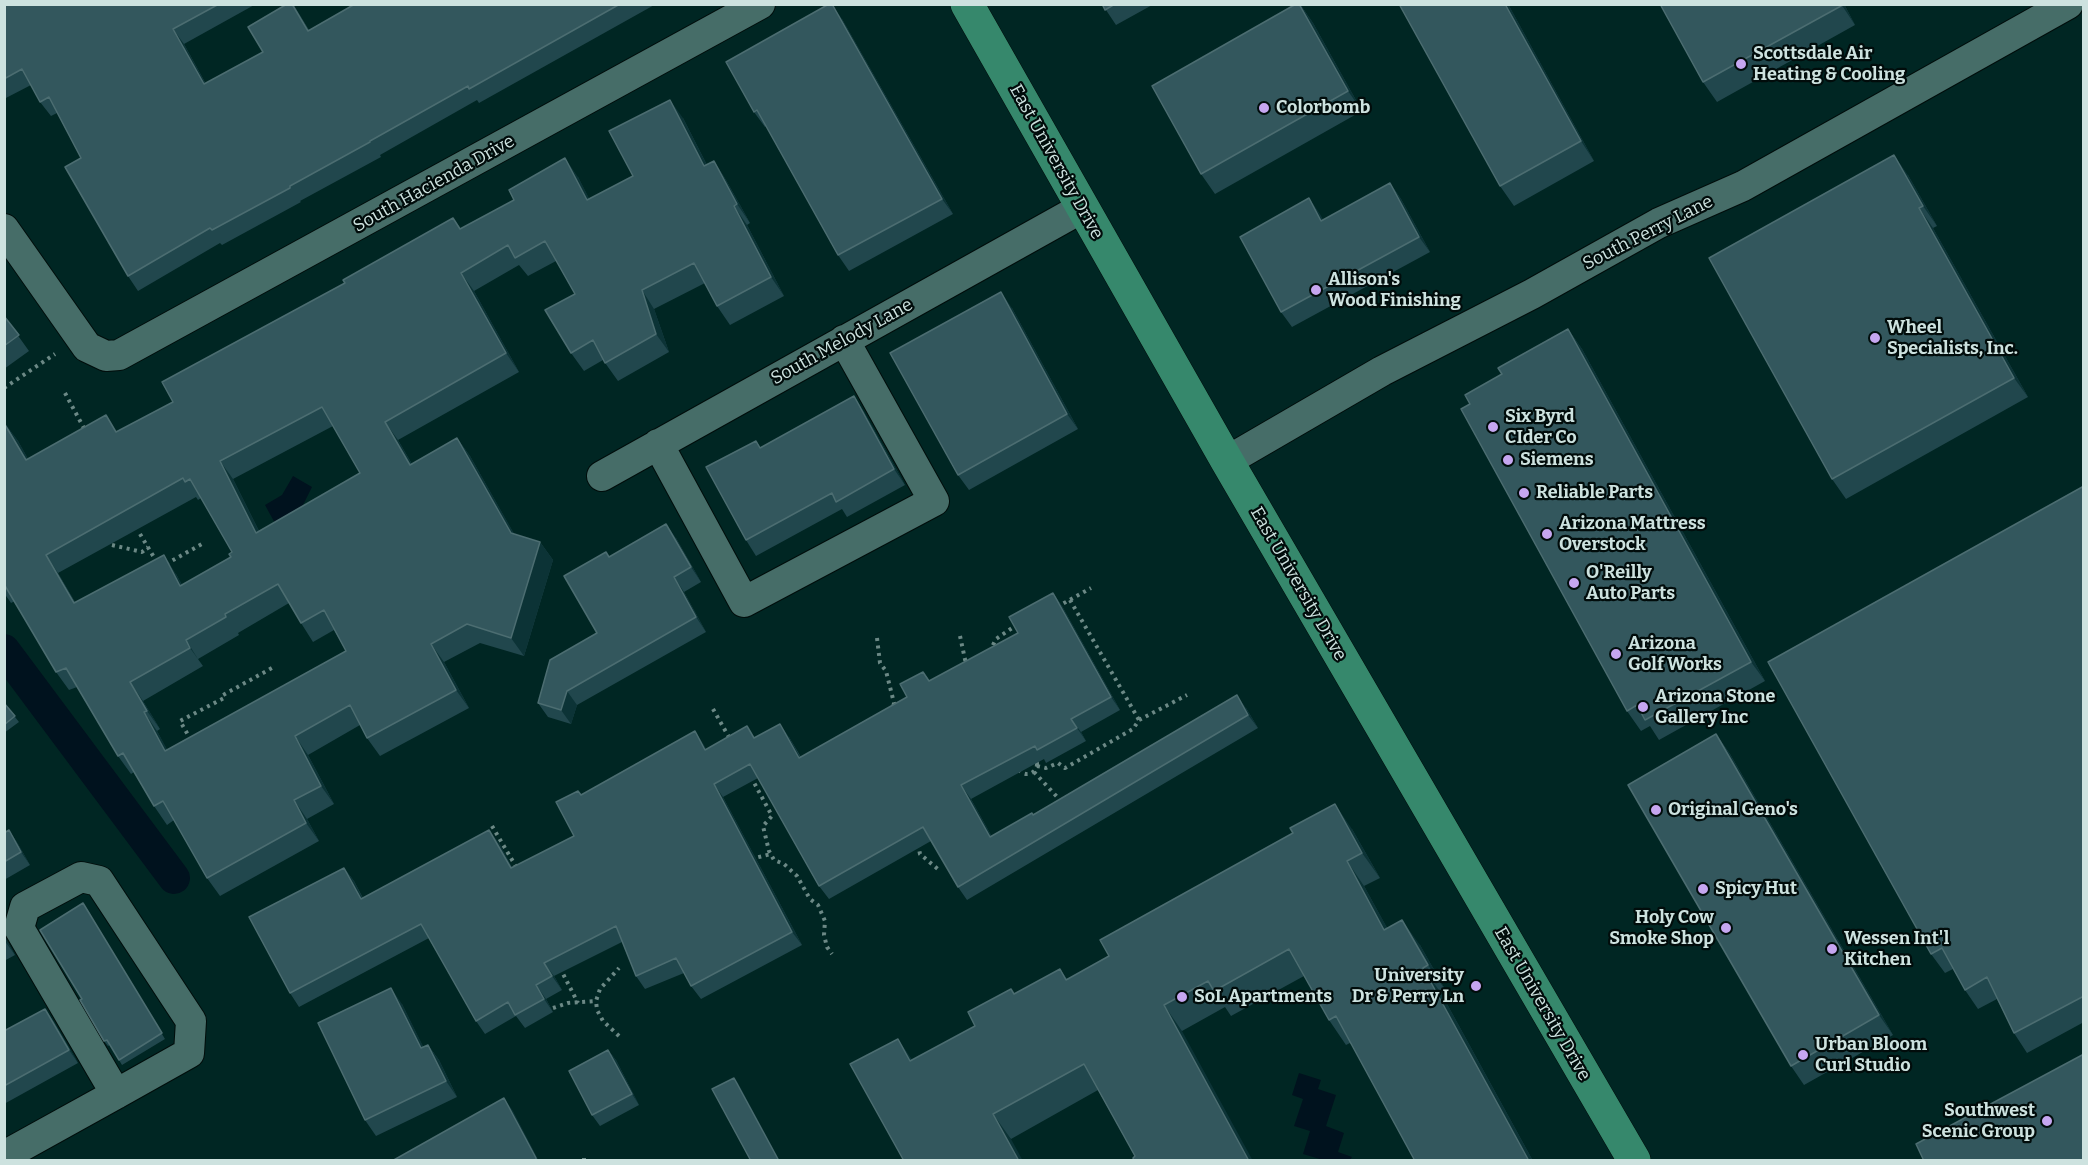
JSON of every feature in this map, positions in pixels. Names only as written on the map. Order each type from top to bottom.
[{"type":"main road","name":"East University Drive","points":[[967,4],[1227,461],[1634,1161]]},
{"type":"street","name":"South Hacienda Drive","points":[[4,229],[87,346],[106,356],[119,355],[760,4]]},
{"type":"street","name":"South Perry Lane","points":[[1227,461],[1383,371],[1532,294],[1659,223],[1743,186],[2068,4]]},
{"type":"street","name":"South Melody Lane","points":[[602,476],[1082,208]]},
{"type":"street","points":[[658,444],[744,602],[934,501],[844,340]]},
{"type":"street","points":[[4,1156],[116,1094],[189,1053],[190,1021],[99,881],[81,877],[25,907],[19,928],[116,1094]]},
{"type":"path","points":[[4,388],[55,353]]},
{"type":"path","points":[[65,393],[88,434],[78,439]]},
{"type":"path","points":[[140,534],[160,567],[202,544]]},
{"type":"path","points":[[112,545],[141,552],[148,547]]},
{"type":"path","points":[[1054,609],[1091,588]]},
{"type":"path","points":[[1070,600],[1139,720]]},
{"type":"path","points":[[993,656],[991,649],[996,639],[1026,620]]},
{"type":"path","points":[[960,636],[968,667]]},
{"type":"path","points":[[877,638],[880,663],[886,671],[894,702],[893,710]]},
{"type":"path","points":[[191,741],[180,721],[224,698],[223,695],[272,668]]},
{"type":"path","points":[[1037,766],[1046,768],[1058,763],[1065,768],[1133,729],[1139,720],[1187,694]]},
{"type":"path","points":[[713,709],[730,740]]},
{"type":"path","points":[[1018,746],[1024,754],[1034,757],[1037,766],[1034,772]]},
{"type":"path","points":[[1024,754],[1017,761],[1017,768],[1024,774],[1034,772]]},
{"type":"path","points":[[747,770],[772,816],[763,826],[771,854],[774,860],[784,864],[797,876],[810,899],[818,905],[825,921],[824,935],[827,947],[832,954]]},
{"type":"path","points":[[1034,772],[1059,799]]},
{"type":"path","points":[[492,826],[520,873]]},
{"type":"path","points":[[923,838],[918,844],[920,854],[939,870]]},
{"type":"path","points":[[750,860],[771,854]]},
{"type":"path","points":[[556,960],[578,1003]]},
{"type":"path","points":[[619,1036],[603,1021],[597,1010],[596,1001],[600,989],[620,968]]},
{"type":"path","points":[[553,1008],[568,1003],[596,1001]]},
{"type":"water","points":[[293,476],[312,487],[299,513],[276,525],[265,505],[282,495]]},
{"type":"water","points":[[1299,1073],[1321,1080],[1318,1089],[1336,1095],[1326,1126],[1344,1133],[1338,1152],[1352,1157],[1350,1160],[1323,1160],[1303,1154],[1310,1131],[1294,1126],[1303,1099],[1292,1095]]},
{"type":"building","points":[[4,4],[219,4],[173,29],[204,84],[263,52],[248,27],[287,4],[292,4],[308,31],[355,4],[620,4],[469,89],[468,86],[290,188],[212,230],[210,228],[128,276],[65,167],[81,158],[49,97],[40,102],[22,69],[4,79]]},
{"type":"building","points":[[832,4],[942,199],[838,255],[757,110],[754,112],[726,62]]},
{"type":"building","points":[[1102,4],[1115,4],[1105,10]]},
{"type":"building","name":"Colorbomb","points":[[1299,4],[1348,91],[1201,174],[1152,86]]},
{"type":"building","points":[[1399,4],[1505,4],[1581,141],[1500,186]]},
{"type":"building","name":"Scottsdale Air Heating & Cooling","points":[[1660,4],[1841,4],[1841,6],[1703,82]]},
{"type":"building","points":[[670,100],[704,166],[714,161],[737,204],[734,206],[771,277],[717,306],[694,263],[642,290],[656,334],[605,363],[593,340],[571,353],[545,310],[575,294],[545,241],[515,258],[508,245],[461,273],[506,353],[385,422],[410,465],[457,438],[511,533],[540,542],[511,638],[467,624],[431,644],[456,690],[367,738],[350,705],[295,736],[321,786],[294,800],[306,823],[207,878],[163,801],[154,806],[123,753],[118,756],[66,668],[56,672],[4,584],[4,423],[26,460],[106,415],[116,432],[173,402],[162,382],[345,283],[343,280],[453,218],[460,229],[514,200],[509,190],[565,158],[587,200],[633,176],[609,131]],"holes":[[[322,407],[360,473],[256,533],[220,461]],[[183,478],[185,482],[190,479],[232,552],[229,554],[231,557],[180,586],[164,555],[74,603],[46,555]],[[278,584],[301,623],[324,610],[346,651],[165,751],[144,712],[147,711],[130,682],[190,648],[186,640],[226,617],[225,614]]]},
{"type":"building","name":"Wheel Specialists, Inc.","points":[[1894,155],[1923,206],[1919,208],[2014,378],[1832,479],[1709,258]]},
{"type":"building","name":"Allison's Wood Finishing","points":[[1390,183],[1419,237],[1281,312],[1240,237],[1309,198],[1321,221]]},
{"type":"building","points":[[1001,292],[1067,414],[958,475],[890,353]]},
{"type":"building","points":[[4,316],[19,335],[4,346]]},
{"type":"building","points":[[1568,329],[1751,662],[1645,720],[1637,705],[1627,711],[1461,409],[1470,404],[1465,395],[1502,374],[1498,368]]},
{"type":"building","points":[[854,396],[894,469],[836,502],[832,493],[746,540],[706,467],[756,441],[760,448]]},
{"type":"building","points":[[2084,486],[2084,996],[2014,1033],[1987,977],[1965,990],[1942,948],[1931,954],[1768,662]]},
{"type":"building","points":[[666,524],[691,567],[674,577],[696,617],[567,691],[561,710],[538,703],[550,660],[597,633],[564,576],[606,552],[609,557]]},
{"type":"building","points":[[1053,593],[1111,697],[1071,719],[1077,728],[1037,750],[1035,746],[961,785],[990,837],[1032,813],[1033,815],[1237,695],[1248,715],[958,887],[923,827],[819,886],[750,764],[714,784],[792,932],[691,986],[676,958],[636,976],[616,926],[544,963],[552,976],[536,985],[544,999],[515,1015],[508,1002],[476,1021],[421,924],[290,993],[249,917],[344,868],[361,899],[489,830],[511,868],[574,836],[556,802],[578,791],[581,795],[695,731],[705,750],[747,726],[754,738],[780,724],[799,758],[907,697],[900,684],[923,672],[929,681],[1018,633],[1009,617]]},
{"type":"building","points":[[4,703],[15,716],[4,725]]},
{"type":"building","points":[[1716,734],[1879,1015],[1791,1066],[1628,785]]},
{"type":"building","name":"SoL Apartments","points":[[1335,804],[1362,853],[1347,861],[1384,930],[1402,920],[1428,965],[1423,968],[1529,1161],[1415,1161],[1336,1016],[1329,1020],[1289,949],[1214,991],[1208,981],[1164,1005],[1249,1161],[1134,1161],[1135,1156],[1084,1064],[993,1114],[1019,1161],[904,1161],[850,1064],[898,1039],[910,1061],[975,1026],[968,1012],[1011,989],[1014,994],[1060,969],[1066,980],[1109,956],[1100,940],[1293,833],[1290,828]]},
{"type":"building","points":[[9,830],[21,852],[4,862],[4,833]]},
{"type":"building","points":[[83,903],[162,1033],[119,1060],[107,1040],[104,1041],[80,1000],[82,999],[40,930]]},
{"type":"building","points":[[391,988],[421,1048],[428,1045],[446,1081],[365,1120],[318,1023]]},
{"type":"building","points":[[45,1009],[69,1050],[4,1086],[4,1031]]},
{"type":"building","points":[[608,1050],[632,1094],[592,1115],[569,1071]]},
{"type":"building","points":[[2084,1054],[2084,1161],[1924,1161],[1916,1144]]},
{"type":"building","points":[[734,1078],[779,1161],[751,1161],[712,1089]]},
{"type":"building","points":[[504,1098],[536,1161],[392,1161]]},
{"type":"waterway","points":[[4,650],[174,878]]},
{"type":"place","name":"Scottsdale Air Heating & Cooling","points":[[1741,64]]},
{"type":"place","name":"Colorbomb","points":[[1264,108]]},
{"type":"place","name":"Allison's Wood Finishing","points":[[1316,290]]},
{"type":"place","name":"Wheel Specialists, Inc.","points":[[1875,338]]},
{"type":"place","name":"Six Byrd CIder Co","points":[[1493,427]]},
{"type":"place","name":"Siemens","points":[[1508,460]]},
{"type":"place","name":"Reliable Parts","points":[[1524,493]]},
{"type":"place","name":"Arizona Mattress Overstock","points":[[1547,534]]},
{"type":"place","name":"O'Reilly Auto Parts","points":[[1574,583]]},
{"type":"place","name":"Arizona Golf Works","points":[[1616,654]]},
{"type":"place","name":"Arizona Stone Gallery Inc","points":[[1643,707]]},
{"type":"place","name":"Original Geno's","points":[[1656,810]]},
{"type":"place","name":"Spicy Hut","points":[[1703,889]]},
{"type":"place","name":"Holy Cow Smoke Shop","points":[[1726,928]]},
{"type":"place","name":"Wessen Int'l Kitchen","points":[[1832,949]]},
{"type":"place","name":"University Dr & Perry Ln","points":[[1476,986]]},
{"type":"place","name":"SoL Apartments","points":[[1182,997]]},
{"type":"place","name":"Urban Bloom Curl Studio","points":[[1803,1055]]},
{"type":"place","name":"Southwest Scenic Group","points":[[2047,1121]]}]
